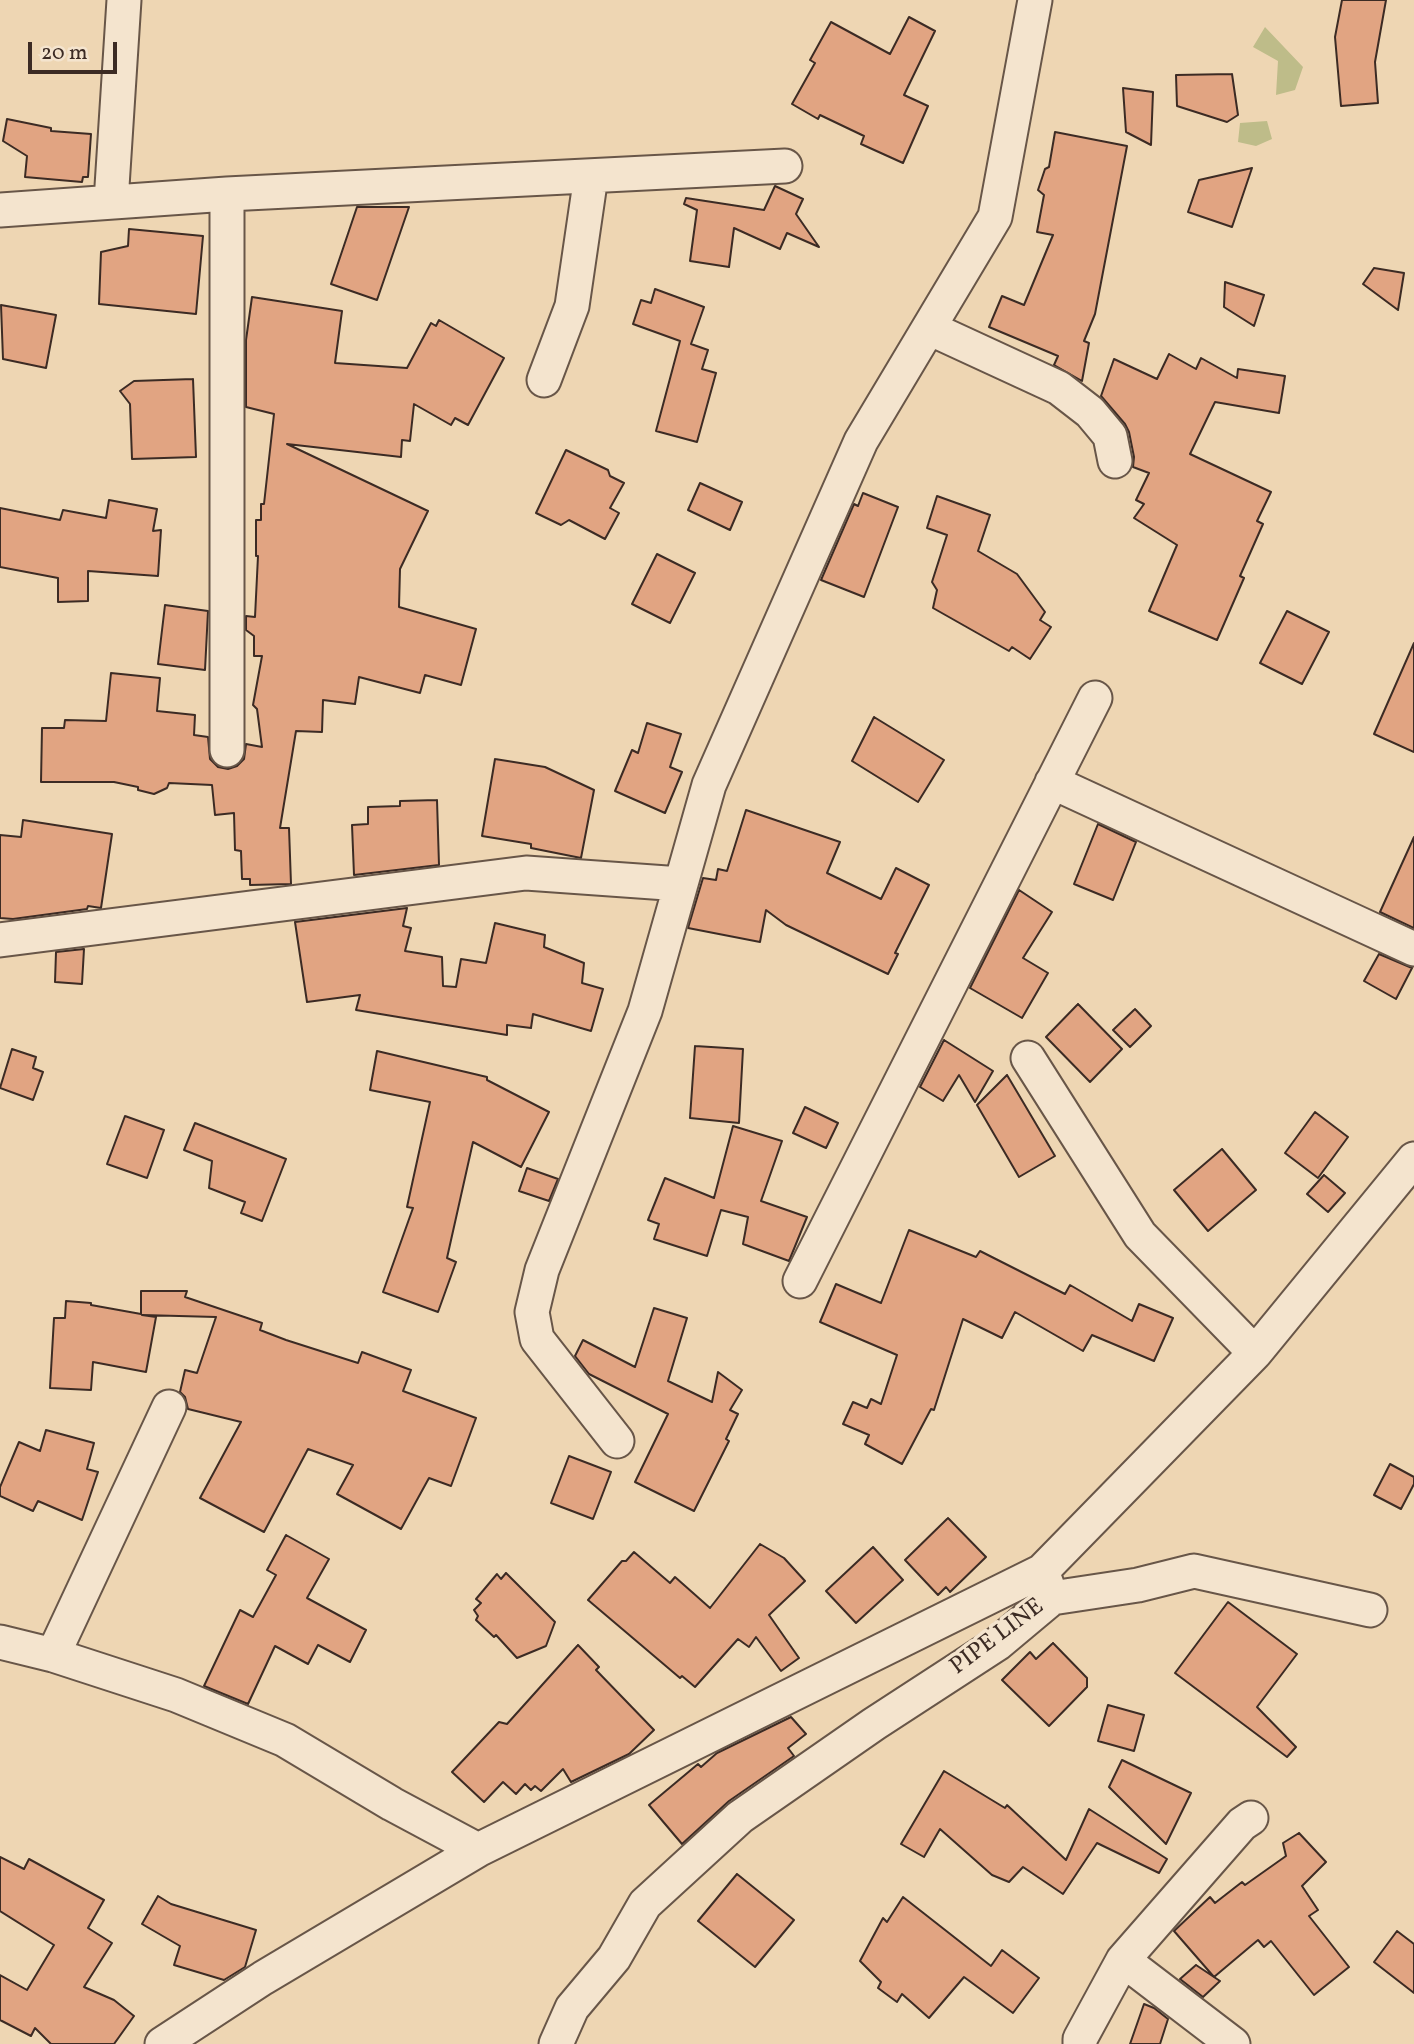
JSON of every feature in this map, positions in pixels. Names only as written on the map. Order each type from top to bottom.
[{"type":"street","points":[[111,202],[124,0]]},
{"type":"street","points":[[617,1441],[537,1339],[532,1312],[542,1270],[645,1011],[709,785],[861,441],[995,217],[1035,0]]},
{"type":"street","points":[[0,210],[227,194],[785,166]]},
{"type":"street","points":[[544,380],[572,306],[591,176]]},
{"type":"street","points":[[227,194],[228,750]]},
{"type":"street","points":[[929,328],[1059,388],[1090,412],[1110,436],[1115,461]]},
{"type":"street","points":[[800,1281],[1095,698]]},
{"type":"street","points":[[1052,782],[1414,950]]},
{"type":"street","points":[[0,940],[526,873],[681,884]]},
{"type":"street","points":[[1028,1058],[1140,1235],[1255,1353]]},
{"type":"street","name":"PIPE LINE","points":[[556,2044],[572,2008],[614,1958],[645,1904],[740,1817],[874,1724],[998,1644],[1047,1584],[1255,1353],[1414,1158]]},
{"type":"street","points":[[53,1655],[169,1407]]},
{"type":"street","points":[[162,2044],[263,1978],[478,1850],[1047,1584],[1138,1585],[1194,1570],[1370,1610]]},
{"type":"street","points":[[0,1642],[53,1655],[176,1695],[285,1740],[392,1804],[478,1850]]},
{"type":"street","points":[[1080,2044],[1080,2039],[1123,1960],[1242,1824],[1251,1818]]},
{"type":"street","points":[[1123,1960],[1233,2044]]},
{"type":"shaded area","points":[[1265,27],[1303,67],[1295,90],[1276,95],[1278,61],[1253,47]]},
{"type":"shaded area","points":[[1267,121],[1272,139],[1256,146],[1238,142],[1240,123]]},
{"type":"building","points":[[1342,0],[1386,0],[1375,62],[1378,103],[1341,106],[1335,37]]},
{"type":"building","points":[[909,17],[935,31],[904,95],[928,106],[903,163],[861,144],[864,136],[820,115],[818,119],[792,104],[815,63],[810,60],[831,22],[890,54]]},
{"type":"building","points":[[1232,74],[1238,115],[1227,122],[1177,106],[1176,75]]},
{"type":"building","points":[[1123,88],[1153,92],[1151,145],[1126,132]]},
{"type":"building","points":[[7,119],[51,128],[51,131],[91,134],[88,177],[83,177],[82,182],[25,177],[27,156],[3,141]]},
{"type":"building","points":[[1055,132],[1127,146],[1095,314],[1084,341],[1089,343],[1082,381],[1054,365],[1058,356],[989,327],[1002,296],[1024,305],[1053,235],[1037,232],[1044,195],[1038,190],[1045,169],[1049,167]]},
{"type":"building","points":[[1252,168],[1232,227],[1188,212],[1199,180]]},
{"type":"building","points":[[775,186],[803,199],[796,214],[819,247],[787,233],[780,249],[734,228],[729,267],[690,261],[697,210],[684,204],[686,198],[764,210]]},
{"type":"building","points":[[357,207],[409,207],[377,300],[331,284]]},
{"type":"building","points":[[129,229],[203,236],[196,314],[99,304],[101,252],[128,246]]},
{"type":"building","points":[[1374,268],[1404,273],[1398,310],[1363,284]]},
{"type":"building","points":[[1225,282],[1264,295],[1254,326],[1224,307]]},
{"type":"building","points":[[655,289],[704,307],[691,344],[708,350],[702,369],[716,373],[697,442],[656,431],[680,341],[633,324],[641,300],[651,303]]},
{"type":"building","points":[[252,297],[342,311],[335,363],[407,368],[431,323],[436,326],[439,320],[504,358],[468,425],[455,418],[451,425],[414,404],[410,441],[402,440],[401,457],[287,444],[428,511],[400,569],[399,607],[476,629],[461,685],[425,675],[420,693],[359,677],[355,704],[323,700],[322,732],[296,731],[280,828],[289,828],[291,884],[250,885],[250,879],[242,879],[241,851],[235,850],[234,813],[215,815],[212,785],[169,783],[167,788],[154,794],[138,790],[138,787],[114,782],[41,782],[42,728],[64,728],[65,720],[106,721],[111,673],[160,678],[157,711],[195,715],[194,735],[208,737],[210,759],[218,767],[228,769],[237,766],[244,759],[246,744],[262,747],[257,709],[253,705],[262,656],[254,656],[254,636],[246,630],[246,616],[255,617],[258,556],[256,520],[261,520],[261,504],[264,504],[274,414],[246,407],[246,340]]},
{"type":"building","points":[[1,305],[56,315],[46,368],[3,359]]},
{"type":"building","points":[[1169,354],[1196,369],[1201,358],[1237,378],[1238,369],[1285,376],[1279,413],[1215,402],[1190,454],[1271,492],[1257,521],[1263,524],[1240,576],[1244,578],[1217,640],[1149,611],[1177,545],[1134,518],[1144,504],[1136,500],[1149,473],[1133,467],[1134,457],[1129,432],[1101,396],[1114,359],[1157,379]]},
{"type":"building","points":[[193,379],[196,457],[132,459],[130,404],[120,391],[134,381]]},
{"type":"building","points":[[566,450],[608,470],[610,476],[624,483],[610,508],[619,513],[605,539],[569,520],[561,525],[536,513]]},
{"type":"building","points":[[700,483],[742,502],[730,530],[688,510]]},
{"type":"building","points":[[863,493],[898,507],[864,597],[821,580],[854,504],[858,506]]},
{"type":"building","points":[[937,496],[990,515],[978,551],[1017,574],[1045,612],[1040,620],[1051,627],[1030,659],[1012,647],[1009,651],[933,608],[937,590],[932,582],[947,535],[927,528]]},
{"type":"building","points":[[109,500],[157,509],[153,531],[161,530],[158,576],[88,571],[88,601],[58,602],[58,578],[0,567],[0,508],[60,520],[63,510],[106,518]]},
{"type":"building","points":[[657,554],[695,573],[670,623],[632,604]]},
{"type":"building","points":[[165,605],[208,611],[205,670],[158,664]]},
{"type":"building","points":[[1287,611],[1329,632],[1302,684],[1260,663]]},
{"type":"building","points":[[1414,643],[1414,752],[1374,734]]},
{"type":"building","points":[[874,717],[944,760],[918,802],[852,761]]},
{"type":"building","points":[[647,723],[681,734],[670,767],[682,772],[665,813],[615,791],[632,750],[638,753]]},
{"type":"building","points":[[495,759],[545,767],[594,790],[581,858],[531,848],[531,844],[482,836]]},
{"type":"building","points":[[437,800],[439,865],[354,875],[352,825],[368,824],[368,807],[400,806],[400,801]]},
{"type":"building","points":[[746,810],[840,842],[827,873],[881,899],[896,868],[929,885],[895,953],[898,954],[888,974],[786,925],[766,910],[760,942],[688,928],[703,878],[716,880],[718,869],[727,871]]},
{"type":"building","points":[[23,820],[112,834],[101,908],[88,906],[87,909],[13,919],[0,918],[0,835],[21,837]]},
{"type":"building","points":[[1098,824],[1136,842],[1113,900],[1074,884]]},
{"type":"building","points":[[1414,837],[1414,928],[1380,912]]},
{"type":"building","points":[[1019,890],[1052,912],[1023,958],[1048,973],[1022,1018],[970,988]]},
{"type":"building","points":[[407,908],[403,926],[411,928],[405,951],[442,957],[443,986],[456,987],[461,959],[486,963],[495,923],[545,935],[544,947],[584,963],[582,983],[603,989],[591,1031],[533,1014],[531,1028],[507,1025],[507,1035],[356,1010],[360,995],[307,1002],[295,922]]},
{"type":"building","points":[[84,949],[82,984],[55,982],[56,952]]},
{"type":"building","points":[[1379,954],[1412,968],[1396,999],[1364,981]]},
{"type":"building","points":[[1078,1004],[1122,1049],[1090,1082],[1046,1037]]},
{"type":"building","points":[[1135,1009],[1151,1026],[1130,1047],[1113,1030]]},
{"type":"building","points":[[944,1040],[993,1071],[975,1102],[959,1075],[943,1101],[920,1087]]},
{"type":"building","points":[[695,1046],[743,1049],[739,1123],[690,1118]]},
{"type":"building","points":[[12,1049],[36,1057],[33,1068],[43,1072],[33,1100],[0,1088]]},
{"type":"building","points":[[377,1051],[487,1077],[487,1080],[549,1112],[521,1167],[473,1142],[447,1258],[456,1262],[438,1312],[383,1292],[413,1208],[407,1207],[430,1102],[370,1090]]},
{"type":"building","points":[[1007,1075],[1055,1156],[1019,1177],[977,1105]]},
{"type":"building","points":[[805,1107],[838,1123],[826,1148],[793,1133]]},
{"type":"building","points":[[1315,1112],[1348,1137],[1318,1178],[1285,1153]]},
{"type":"building","points":[[125,1116],[164,1130],[147,1178],[107,1164]]},
{"type":"building","points":[[195,1123],[286,1159],[262,1221],[241,1213],[245,1202],[209,1188],[212,1161],[184,1150]]},
{"type":"building","points":[[733,1126],[782,1141],[761,1201],[807,1217],[789,1261],[743,1244],[748,1217],[721,1210],[707,1256],[654,1239],[659,1224],[648,1220],[665,1178],[714,1198]]},
{"type":"building","points":[[1222,1149],[1256,1190],[1208,1231],[1174,1190]]},
{"type":"building","points":[[527,1168],[558,1179],[549,1201],[519,1191]]},
{"type":"building","points":[[1324,1175],[1345,1193],[1328,1212],[1307,1194]]},
{"type":"building","points":[[909,1230],[976,1257],[980,1251],[1065,1294],[1070,1285],[1132,1321],[1139,1304],[1173,1318],[1154,1361],[1092,1335],[1083,1351],[1015,1312],[1002,1338],[963,1319],[934,1410],[931,1409],[902,1464],[865,1444],[869,1435],[843,1424],[853,1402],[867,1408],[871,1399],[881,1404],[897,1355],[820,1322],[836,1284],[881,1303]]},
{"type":"building","points":[[141,1291],[187,1291],[185,1297],[262,1323],[260,1330],[286,1340],[358,1363],[362,1352],[411,1370],[403,1391],[476,1418],[451,1486],[429,1478],[401,1529],[337,1494],[353,1465],[308,1449],[264,1532],[200,1498],[241,1422],[188,1409],[185,1397],[180,1392],[185,1370],[197,1373],[216,1317],[142,1315],[156,1317],[146,1372],[93,1362],[91,1390],[50,1388],[54,1318],[65,1318],[66,1301],[91,1303],[141,1314]]},
{"type":"building","points":[[654,1308],[687,1318],[668,1381],[712,1402],[718,1372],[742,1390],[730,1410],[738,1414],[726,1439],[729,1441],[694,1511],[635,1482],[668,1414],[589,1374],[575,1356],[583,1340],[635,1367]]},
{"type":"building","points":[[46,1430],[94,1443],[87,1469],[98,1472],[82,1520],[38,1501],[33,1511],[0,1496],[0,1487],[19,1442],[40,1451]]},
{"type":"building","points":[[569,1456],[611,1472],[593,1519],[551,1503]]},
{"type":"building","points":[[1390,1464],[1414,1477],[1414,1484],[1401,1509],[1374,1495]]},
{"type":"building","points":[[948,1518],[986,1557],[950,1592],[946,1587],[938,1595],[905,1560]]},
{"type":"building","points":[[286,1535],[329,1559],[307,1598],[366,1630],[350,1662],[318,1645],[308,1664],[275,1646],[248,1704],[204,1686],[240,1610],[253,1617],[276,1575],[267,1570]]},
{"type":"building","points":[[760,1544],[784,1558],[805,1581],[769,1615],[799,1658],[781,1671],[756,1637],[749,1647],[738,1639],[695,1687],[682,1676],[680,1678],[588,1600],[622,1561],[626,1561],[634,1552],[670,1583],[675,1577],[710,1608]]},
{"type":"building","points":[[873,1547],[903,1580],[856,1623],[826,1591]]},
{"type":"building","points":[[506,1573],[555,1622],[546,1646],[517,1658],[496,1635],[494,1637],[476,1620],[478,1616],[474,1610],[481,1603],[476,1599],[497,1574],[501,1579]]},
{"type":"building","points":[[1228,1602],[1297,1654],[1257,1707],[1296,1747],[1287,1757],[1175,1673]]},
{"type":"building","points":[[1053,1643],[1087,1678],[1087,1687],[1049,1726],[1002,1680],[1030,1652],[1036,1659]]},
{"type":"building","points":[[578,1645],[599,1667],[596,1670],[654,1730],[629,1754],[571,1782],[563,1769],[541,1791],[535,1786],[531,1790],[525,1784],[516,1794],[503,1782],[484,1802],[452,1772],[499,1722],[507,1724]]},
{"type":"building","points":[[1108,1705],[1144,1715],[1134,1751],[1098,1741]]},
{"type":"building","points":[[791,1717],[806,1734],[788,1748],[794,1756],[729,1801],[682,1844],[649,1805],[698,1764],[701,1767],[717,1753]]},
{"type":"building","points":[[1122,1760],[1191,1793],[1166,1844],[1109,1787]]},
{"type":"building","points":[[944,1771],[1005,1808],[1007,1805],[1066,1860],[1089,1809],[1167,1859],[1159,1873],[1097,1843],[1063,1894],[1023,1867],[1009,1882],[992,1875],[940,1829],[924,1857],[901,1844]]},
{"type":"building","points":[[1299,1833],[1326,1862],[1302,1886],[1318,1910],[1309,1916],[1349,1967],[1314,1995],[1271,1941],[1264,1947],[1258,1940],[1214,1977],[1174,1931],[1210,1897],[1215,1903],[1242,1882],[1245,1885],[1286,1856],[1283,1843]]},
{"type":"building","points":[[0,1857],[24,1869],[29,1859],[104,1900],[88,1928],[112,1943],[84,1987],[114,2000],[134,2016],[114,2044],[51,2044],[35,2028],[31,2036],[0,2020],[0,1975],[27,1990],[54,1945],[0,1911]]},
{"type":"building","points":[[737,1874],[794,1920],[755,1967],[698,1921]]},
{"type":"building","points":[[158,1896],[171,1904],[256,1930],[245,1967],[224,1980],[174,1965],[180,1946],[142,1924]]},
{"type":"building","points":[[903,1897],[991,1966],[1002,1950],[1039,1978],[1013,2013],[964,1977],[929,2018],[902,1994],[897,2002],[878,1988],[881,1982],[860,1961],[883,1918],[887,1922]]},
{"type":"building","points":[[1397,1931],[1414,1944],[1414,1993],[1374,1962]]},
{"type":"building","points":[[1196,1965],[1220,1981],[1203,1997],[1180,1979]]},
{"type":"building","points":[[1144,2004],[1168,2019],[1160,2044],[1130,2044]]}]
